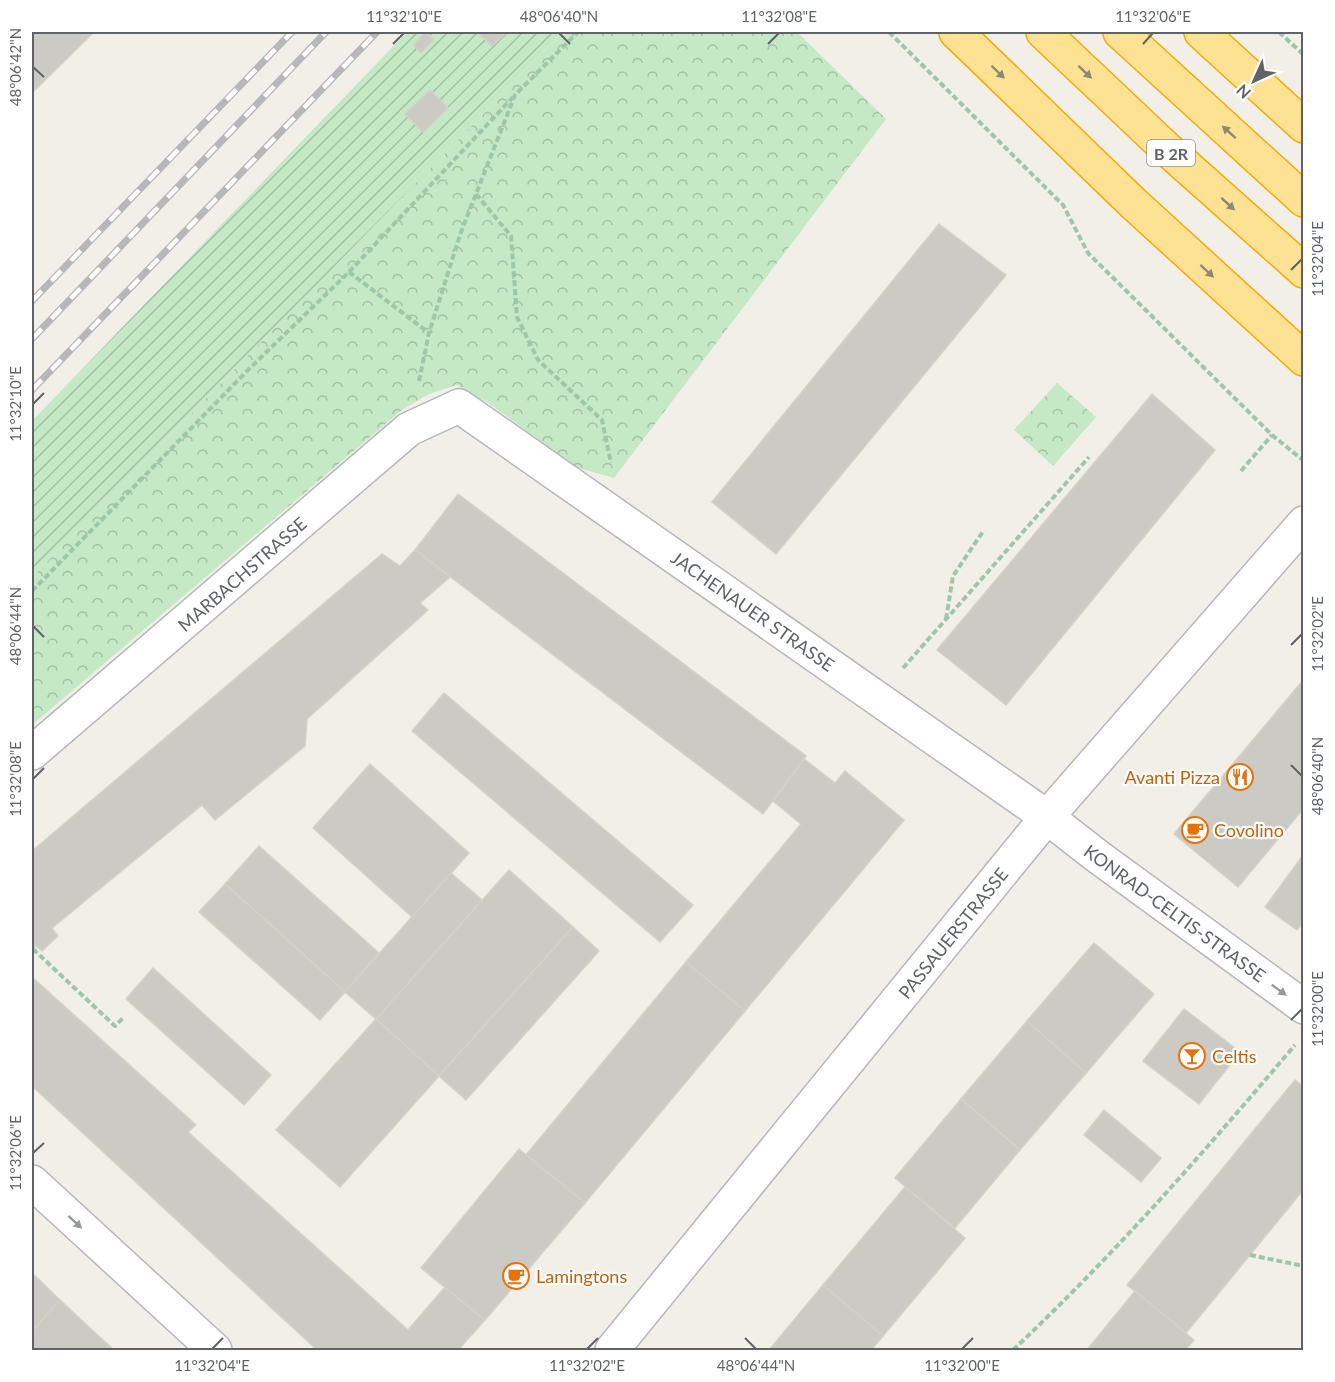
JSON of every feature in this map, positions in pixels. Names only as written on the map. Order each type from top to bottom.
[{"type":"highway","points":[[956,32],[1133,203],[1304,359]]},
{"type":"highway","name":"B 2R","points":[[1042,32],[1168,150],[1304,271]]},
{"type":"highway","points":[[1120,32],[1304,200]]},
{"type":"highway","points":[[1202,32],[1304,126]]},
{"type":"street","name":"MARBACHSTRASSE","points":[[32,753],[409,429],[459,406]]},
{"type":"street","name":"JACHENAUER STRASSE","points":[[459,406],[1047,817]]},
{"type":"street","name":"PASSAUERSTRASSE","points":[[612,1350],[1047,817],[1304,523]]},
{"type":"street","name":"KONRAD-CELTIS-STRASSE","points":[[1047,817],[1096,856],[1304,1007]]},
{"type":"street","points":[[32,1182],[215,1350]]},
{"type":"path","points":[[32,591],[249,369],[350,272],[515,95],[578,32]]},
{"type":"path","points":[[889,32],[1063,205],[1088,253],[1272,435],[1304,461]]},
{"type":"path","points":[[1279,32],[1304,55]]},
{"type":"path","points":[[409,429],[429,333],[476,194],[515,95]]},
{"type":"path","points":[[476,194],[511,236],[517,317],[534,352],[538,360],[602,420],[611,467]]},
{"type":"path","points":[[350,272],[429,333]]},
{"type":"path","points":[[1241,471],[1272,435]]},
{"type":"path","points":[[877,698],[1089,457]]},
{"type":"path","points":[[946,620],[953,576],[984,530]]},
{"type":"path","points":[[33,949],[115,1026],[123,1017]]},
{"type":"path","points":[[1013,1350],[1068,1299],[1204,1153],[1296,1044]]},
{"type":"path","points":[[1250,1255],[1304,1266]]},
{"type":"green space","points":[[407,32],[563,32],[32,577],[32,421]]},
{"type":"green space","points":[[563,32],[797,32],[886,119],[614,478],[575,467],[490,404],[457,385],[429,394],[403,409],[32,725],[32,577]]},
{"type":"green space","points":[[1057,383],[1096,417],[1053,466],[1014,430]]},
{"type":"building","points":[[32,32],[94,32],[32,93]]},
{"type":"building","points":[[425,32],[434,39],[421,53],[413,45]]},
{"type":"building","points":[[477,32],[507,32],[492,46]]},
{"type":"building","points":[[430,90],[448,108],[423,132],[405,114]]},
{"type":"building","points":[[939,224],[1006,275],[776,554],[712,502]]},
{"type":"building","points":[[1152,394],[1215,450],[1006,705],[937,650]]},
{"type":"building","points":[[458,494],[806,756],[763,814],[415,550]]},
{"type":"building","points":[[415,550],[450,577],[420,603],[428,610],[307,719],[305,746],[215,820],[202,805],[52,928],[58,936],[42,951],[36,946],[32,950],[32,851],[382,554],[400,566]]},
{"type":"building","points":[[1304,679],[1304,808],[1238,887],[1174,834]]},
{"type":"building","points":[[444,693],[693,905],[660,942],[412,731]]},
{"type":"building","points":[[804,759],[835,783],[845,771],[904,820],[745,1011],[686,962],[801,824],[773,801]]},
{"type":"building","points":[[370,764],[469,853],[412,917],[313,828]]},
{"type":"building","points":[[259,846],[379,953],[345,992],[225,884]]},
{"type":"building","points":[[1303,855],[1304,921],[1297,930],[1265,907]]},
{"type":"building","points":[[509,870],[573,927],[439,1076],[376,1019]]},
{"type":"building","points":[[451,873],[482,900],[376,1019],[345,992]]},
{"type":"building","points":[[225,884],[345,992],[320,1020],[199,912]]},
{"type":"building","points":[[573,927],[599,951],[466,1100],[439,1076]]},
{"type":"building","points":[[1094,943],[1154,994],[1086,1073],[1027,1021]]},
{"type":"building","points":[[686,962],[745,1011],[585,1203],[526,1155]]},
{"type":"building","points":[[153,968],[271,1075],[244,1105],[126,999]]},
{"type":"building","points":[[32,977],[196,1125],[188,1132],[408,1330],[445,1287],[485,1320],[458,1350],[317,1350],[32,1086]]},
{"type":"building","name":"Celtis","points":[[1184,1009],[1240,1052],[1199,1104],[1143,1061]]},
{"type":"building","points":[[376,1019],[439,1076],[340,1187],[276,1130]]},
{"type":"building","points":[[1027,1021],[1086,1073],[1020,1150],[961,1099]]},
{"type":"building","points":[[1295,1080],[1304,1087],[1304,1189],[1186,1333],[1127,1285]]},
{"type":"building","points":[[961,1099],[1020,1150],[955,1228],[895,1178]]},
{"type":"building","points":[[1104,1110],[1161,1158],[1141,1182],[1084,1135]]},
{"type":"building","points":[[519,1149],[585,1203],[485,1320],[421,1268]]},
{"type":"building","points":[[905,1187],[965,1238],[883,1336],[823,1285]]},
{"type":"building","points":[[32,1273],[60,1300],[32,1331]]},
{"type":"building","points":[[823,1285],[883,1336],[871,1350],[769,1350]]},
{"type":"building","points":[[1135,1291],[1194,1340],[1185,1350],[1087,1350]]},
{"type":"building","points":[[60,1300],[114,1350],[32,1350],[32,1331]]},
{"type":"railway","points":[[32,301],[292,32]]},
{"type":"railway","points":[[32,339],[326,32]]},
{"type":"railway","points":[[32,390],[377,32]]},
{"type":"place","name":"Avanti Pizza","points":[[1240,777]]},
{"type":"place","name":"Covolino","points":[[1195,830]]},
{"type":"place","name":"Celtis","points":[[1192,1056]]},
{"type":"place","name":"Lamingtons","points":[[516,1276]]}]
